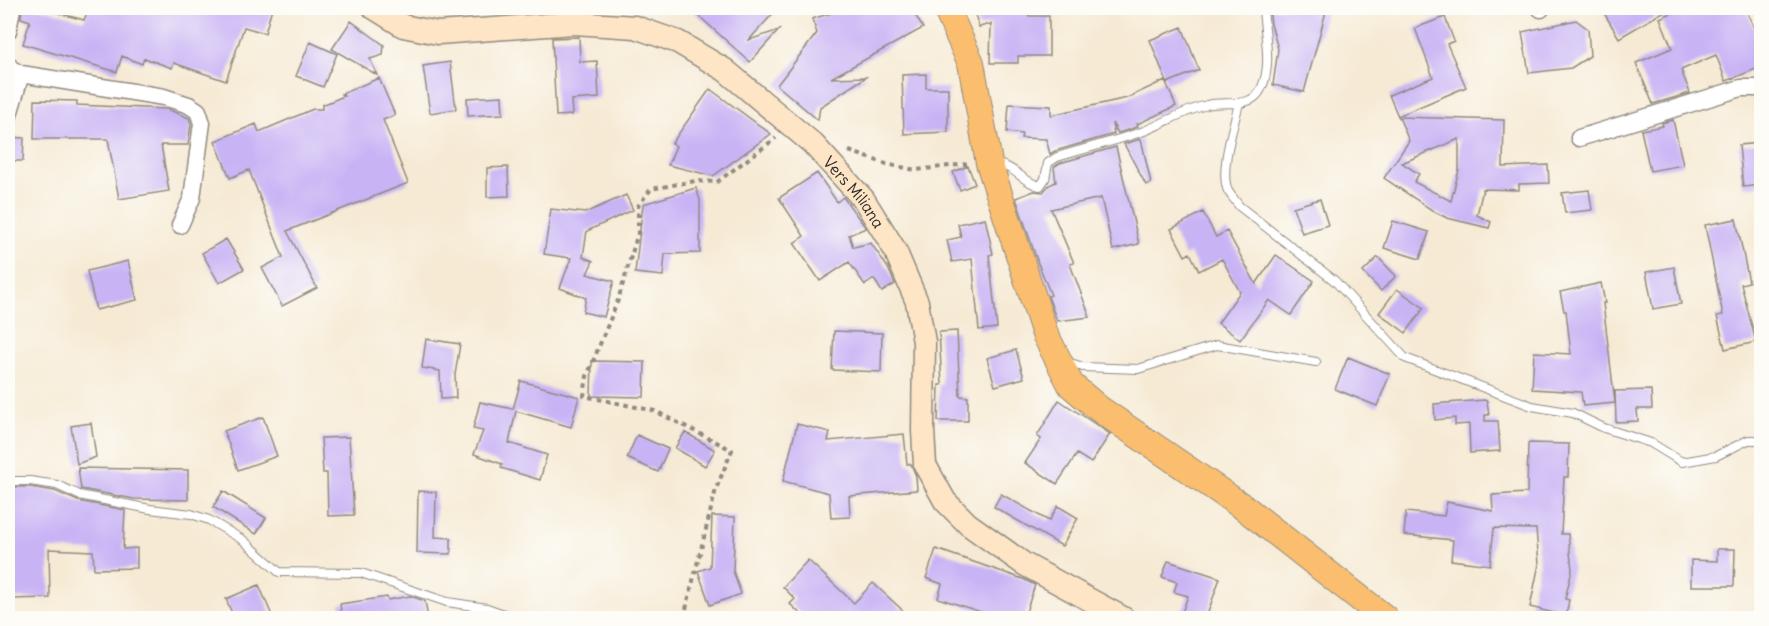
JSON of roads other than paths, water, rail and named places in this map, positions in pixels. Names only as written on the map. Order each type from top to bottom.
[{"type":"main road","name":"Vers Miliana","points":[[374,8],[403,26],[438,33],[574,23],[635,27],[678,42],[725,70],[813,144],[864,200],[895,250],[917,302],[924,342],[923,431],[926,465],[945,501],[968,524],[1024,564],[1123,618]]},
{"type":"main road","points":[[946,8],[971,63],[989,164],[1045,334],[1071,385],[1098,408],[1246,510],[1385,618]]},
{"type":"street","points":[[8,31],[12,8]]},
{"type":"street","points":[[8,118],[14,69],[164,97],[189,105],[198,111],[202,123],[192,198],[180,225]]},
{"type":"street","points":[[1580,138],[1741,88],[1761,88]]},
{"type":"lane","points":[[989,164],[1004,164],[1018,172],[1031,184],[1040,186],[1045,179],[1048,164],[1057,157],[1145,130],[1187,110],[1213,103],[1239,103],[1251,100],[1261,90],[1267,66],[1263,8]]},
{"type":"lane","points":[[1239,103],[1225,175],[1228,190],[1239,206],[1335,281],[1405,358],[1532,406],[1573,413],[1604,428],[1651,442],[1682,462],[1716,456],[1748,440],[1761,440]]},
{"type":"lane","points":[[1059,359],[1083,367],[1138,369],[1217,345],[1316,362]]},
{"type":"lane","points":[[8,481],[57,485],[79,495],[150,510],[191,514],[209,520],[243,540],[279,572],[361,573],[447,602],[487,608],[515,618]]}]
